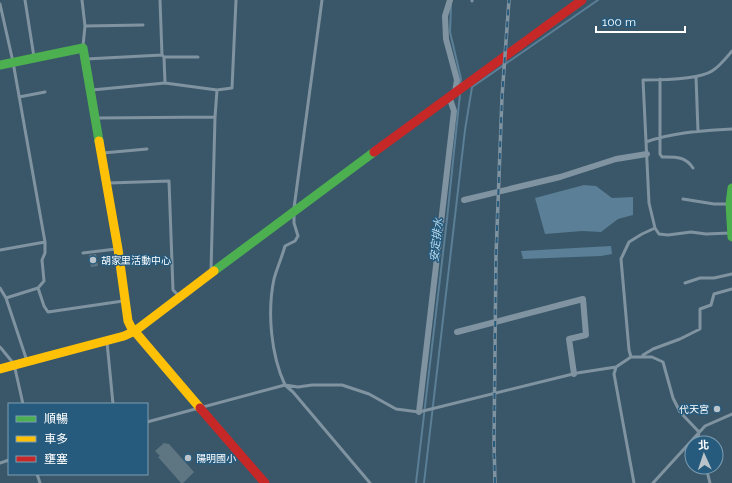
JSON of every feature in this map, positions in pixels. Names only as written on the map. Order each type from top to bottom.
[{"type":"street","points":[[422,412],[457,80],[446,39],[445,16],[450,0]]},
{"type":"street","points":[[0,369],[14,364],[124,336],[135,331],[456,91],[582,0]]},
{"type":"street","points":[[0,65],[83,48],[86,58],[118,249],[128,321],[262,482]]},
{"type":"street","points":[[464,200],[560,177],[616,159],[647,154]]},
{"type":"street","points":[[732,188],[732,235]]},
{"type":"street","points":[[457,332],[583,298],[586,335],[569,339],[574,374]]},
{"type":"lane","points":[[25,0],[34,58]]},
{"type":"lane","points":[[82,0],[84,26],[83,48]]},
{"type":"lane","points":[[160,0],[164,83]]},
{"type":"lane","points":[[91,90],[164,83],[217,90],[232,88],[236,0]]},
{"type":"lane","points":[[322,0],[294,211],[294,223],[298,236],[295,241],[285,246],[274,278],[270,325],[279,372],[285,385],[293,392],[370,483]]},
{"type":"lane","points":[[0,4],[13,62],[45,242],[45,253],[42,260],[44,281],[38,288],[6,298]]},
{"type":"lane","points":[[84,26],[142,24]]},
{"type":"lane","points":[[732,51],[719,66],[710,72],[696,77],[643,80],[650,203],[655,228],[659,234],[668,235],[691,232],[732,235]]},
{"type":"lane","points":[[86,58],[163,56],[198,57]]},
{"type":"lane","points":[[696,77],[698,131]]},
{"type":"lane","points":[[660,79],[660,154],[662,157],[682,158],[690,163],[693,168]]},
{"type":"lane","points":[[211,273],[217,90]]},
{"type":"lane","points":[[19,97],[45,92]]},
{"type":"lane","points":[[96,118],[215,117]]},
{"type":"lane","points":[[646,142],[660,137],[698,131],[732,129]]},
{"type":"lane","points":[[101,153],[147,149]]},
{"type":"lane","points":[[107,184],[169,181],[173,290],[180,297]]},
{"type":"lane","points":[[683,198],[714,204],[731,200]]},
{"type":"lane","points":[[631,357],[629,350],[621,259],[629,242],[655,228]]},
{"type":"lane","points":[[0,250],[45,242]]},
{"type":"lane","points":[[83,253],[118,249]]},
{"type":"lane","points":[[685,283],[700,278],[714,278],[732,274]]},
{"type":"lane","points":[[0,288],[6,298],[27,361]]},
{"type":"lane","points":[[38,288],[44,306],[48,312],[125,300]]},
{"type":"lane","points":[[643,356],[653,349],[680,339],[700,329],[700,309],[711,305],[714,294],[732,289]]},
{"type":"lane","points":[[106,341],[113,403]]},
{"type":"lane","points":[[0,347],[14,364],[23,403]]},
{"type":"lane","points":[[148,422],[285,385],[298,387],[312,385],[342,385],[369,394],[396,409],[422,412],[574,374],[616,367],[631,357],[643,356],[652,357],[663,362],[673,398],[680,412],[699,432]]},
{"type":"lane","points":[[616,367],[614,374],[634,483]]},
{"type":"lane","points":[[653,483],[705,426],[732,414]]},
{"type":"water","points":[[584,185],[596,186],[612,198],[633,197],[633,215],[618,219],[601,232],[582,231],[545,234],[535,198]]},
{"type":"water","points":[[611,246],[612,254],[601,256],[523,259],[521,251]]},
{"type":"building","name":"胡家里活動中心","points":[[96,254],[98,266],[91,267],[89,255]]},
{"type":"building","points":[[164,443],[169,444],[194,472],[183,483],[181,483],[158,457],[160,456],[155,451]]},
{"type":"waterway","points":[[424,483],[465,130],[472,87],[598,0]]},
{"type":"waterway","name":"安定排水","points":[[451,5],[450,32],[461,79],[460,85]]},
{"type":"waterway","name":"安定排水","points":[[416,483],[460,94]]},
{"type":"railway","points":[[495,483],[496,256],[502,97],[509,0]]},
{"type":"traffic: fast","points":[[0,65],[83,48],[99,141]]},
{"type":"traffic: fast","points":[[214,271],[374,152]]},
{"type":"traffic: fast","points":[[732,188],[730,204],[732,237]]},
{"type":"traffic: slow","points":[[99,141],[118,249],[128,321],[131,327],[200,408]]},
{"type":"traffic: slow","points":[[0,369],[124,336],[135,331],[214,271]]},
{"type":"traffic: jam","points":[[374,152],[582,0]]},
{"type":"traffic: jam","points":[[200,408],[265,483]]},
{"type":"place","name":"胡家里活動中心","points":[[93,260]]},
{"type":"place","name":"代天宮","points":[[717,409]]},
{"type":"place","name":"陽明國小","points":[[188,458]]}]
